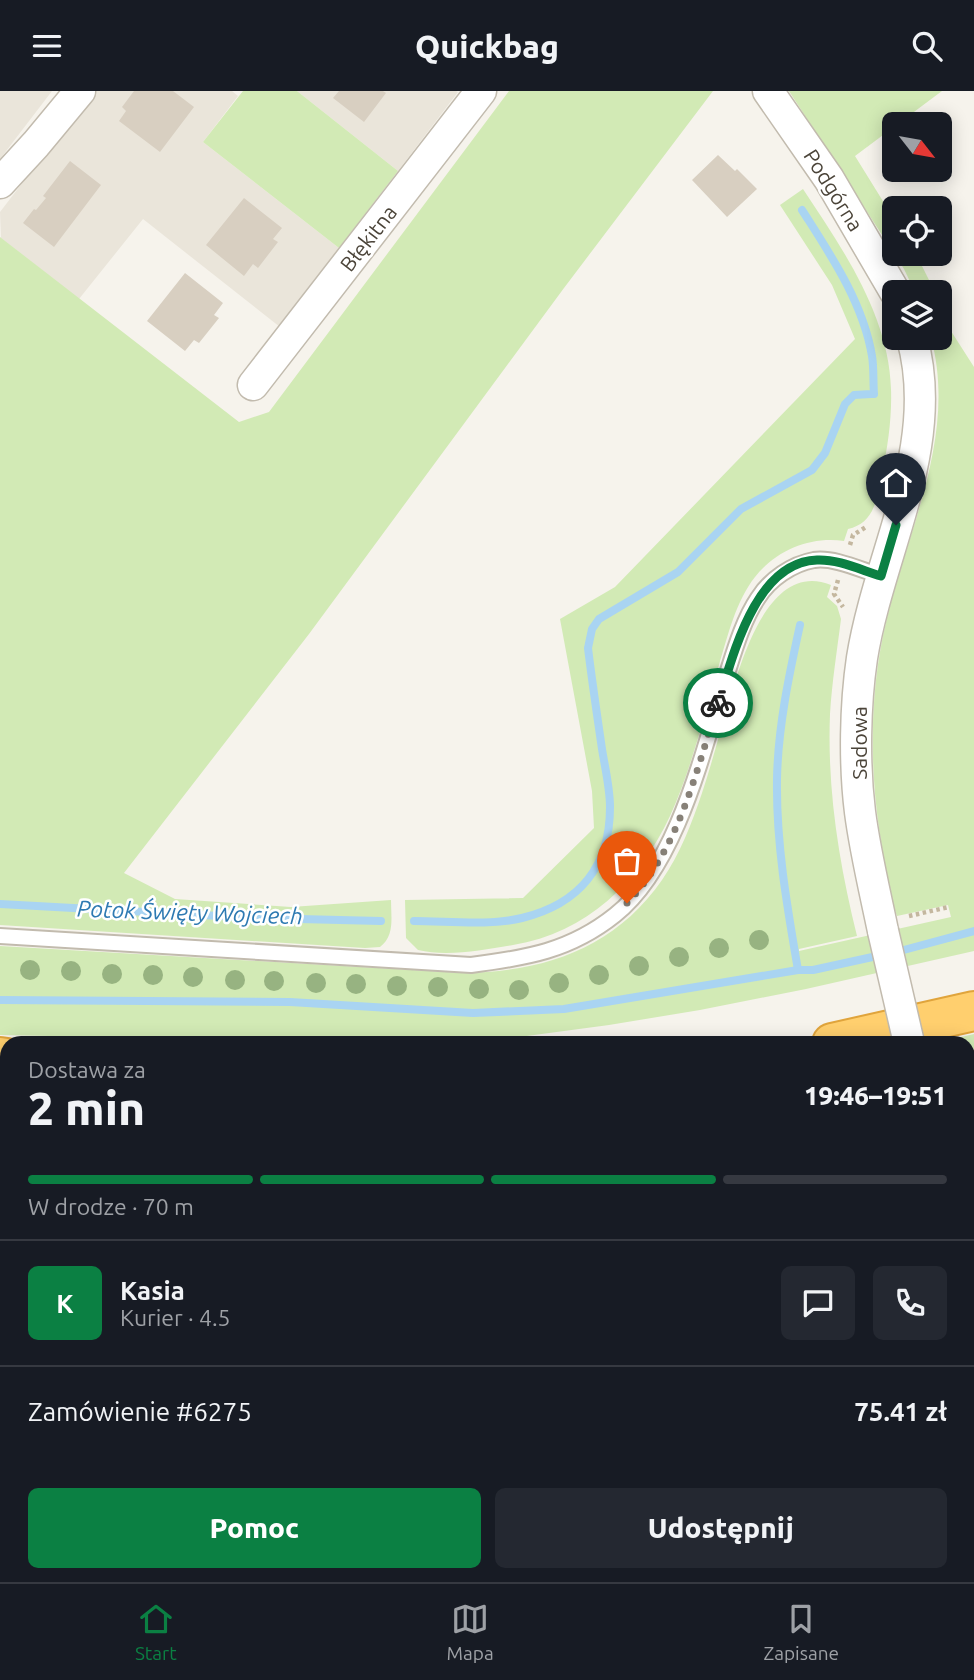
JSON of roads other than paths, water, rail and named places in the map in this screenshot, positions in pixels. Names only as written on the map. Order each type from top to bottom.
[{"type":"highway","points":[[863,1036],[974,1011]]},
{"type":"street","points":[[0,183],[79,91]]},
{"type":"street","name":"Błękitna","points":[[253,384],[481,91]]},
{"type":"street","name":"Podgórna","points":[[768,91],[830,179],[888,280]]},
{"type":"street","name":"Sadowa","points":[[908,1036],[893,924],[860,811],[857,733],[862,659],[881,576],[917,446],[922,398],[915,350]]},
{"type":"lane","points":[[0,936],[471,965],[515,960],[558,949],[582,938],[616,915],[639,891],[667,849],[694,780],[736,645],[758,597],[786,570],[817,559],[881,576]]},
{"type":"waterway","points":[[802,210],[844,279],[861,317],[872,356],[874,394]]},
{"type":"waterway","name":"Potok Święty Wojciech","points":[[414,921],[482,922],[522,918],[560,903],[575,893],[587,880],[604,848],[610,807],[588,648],[592,629],[599,619],[678,572],[741,509],[812,470],[825,453],[845,404],[854,395],[871,394]]},
{"type":"waterway","points":[[798,970],[780,851],[777,779],[782,721],[800,625]]},
{"type":"waterway","name":"Potok Święty Wojciech","points":[[0,904],[258,918],[381,921]]},
{"type":"waterway","points":[[0,1000],[290,1002],[473,1013],[564,1009],[798,970],[813,970],[974,931]]}]
